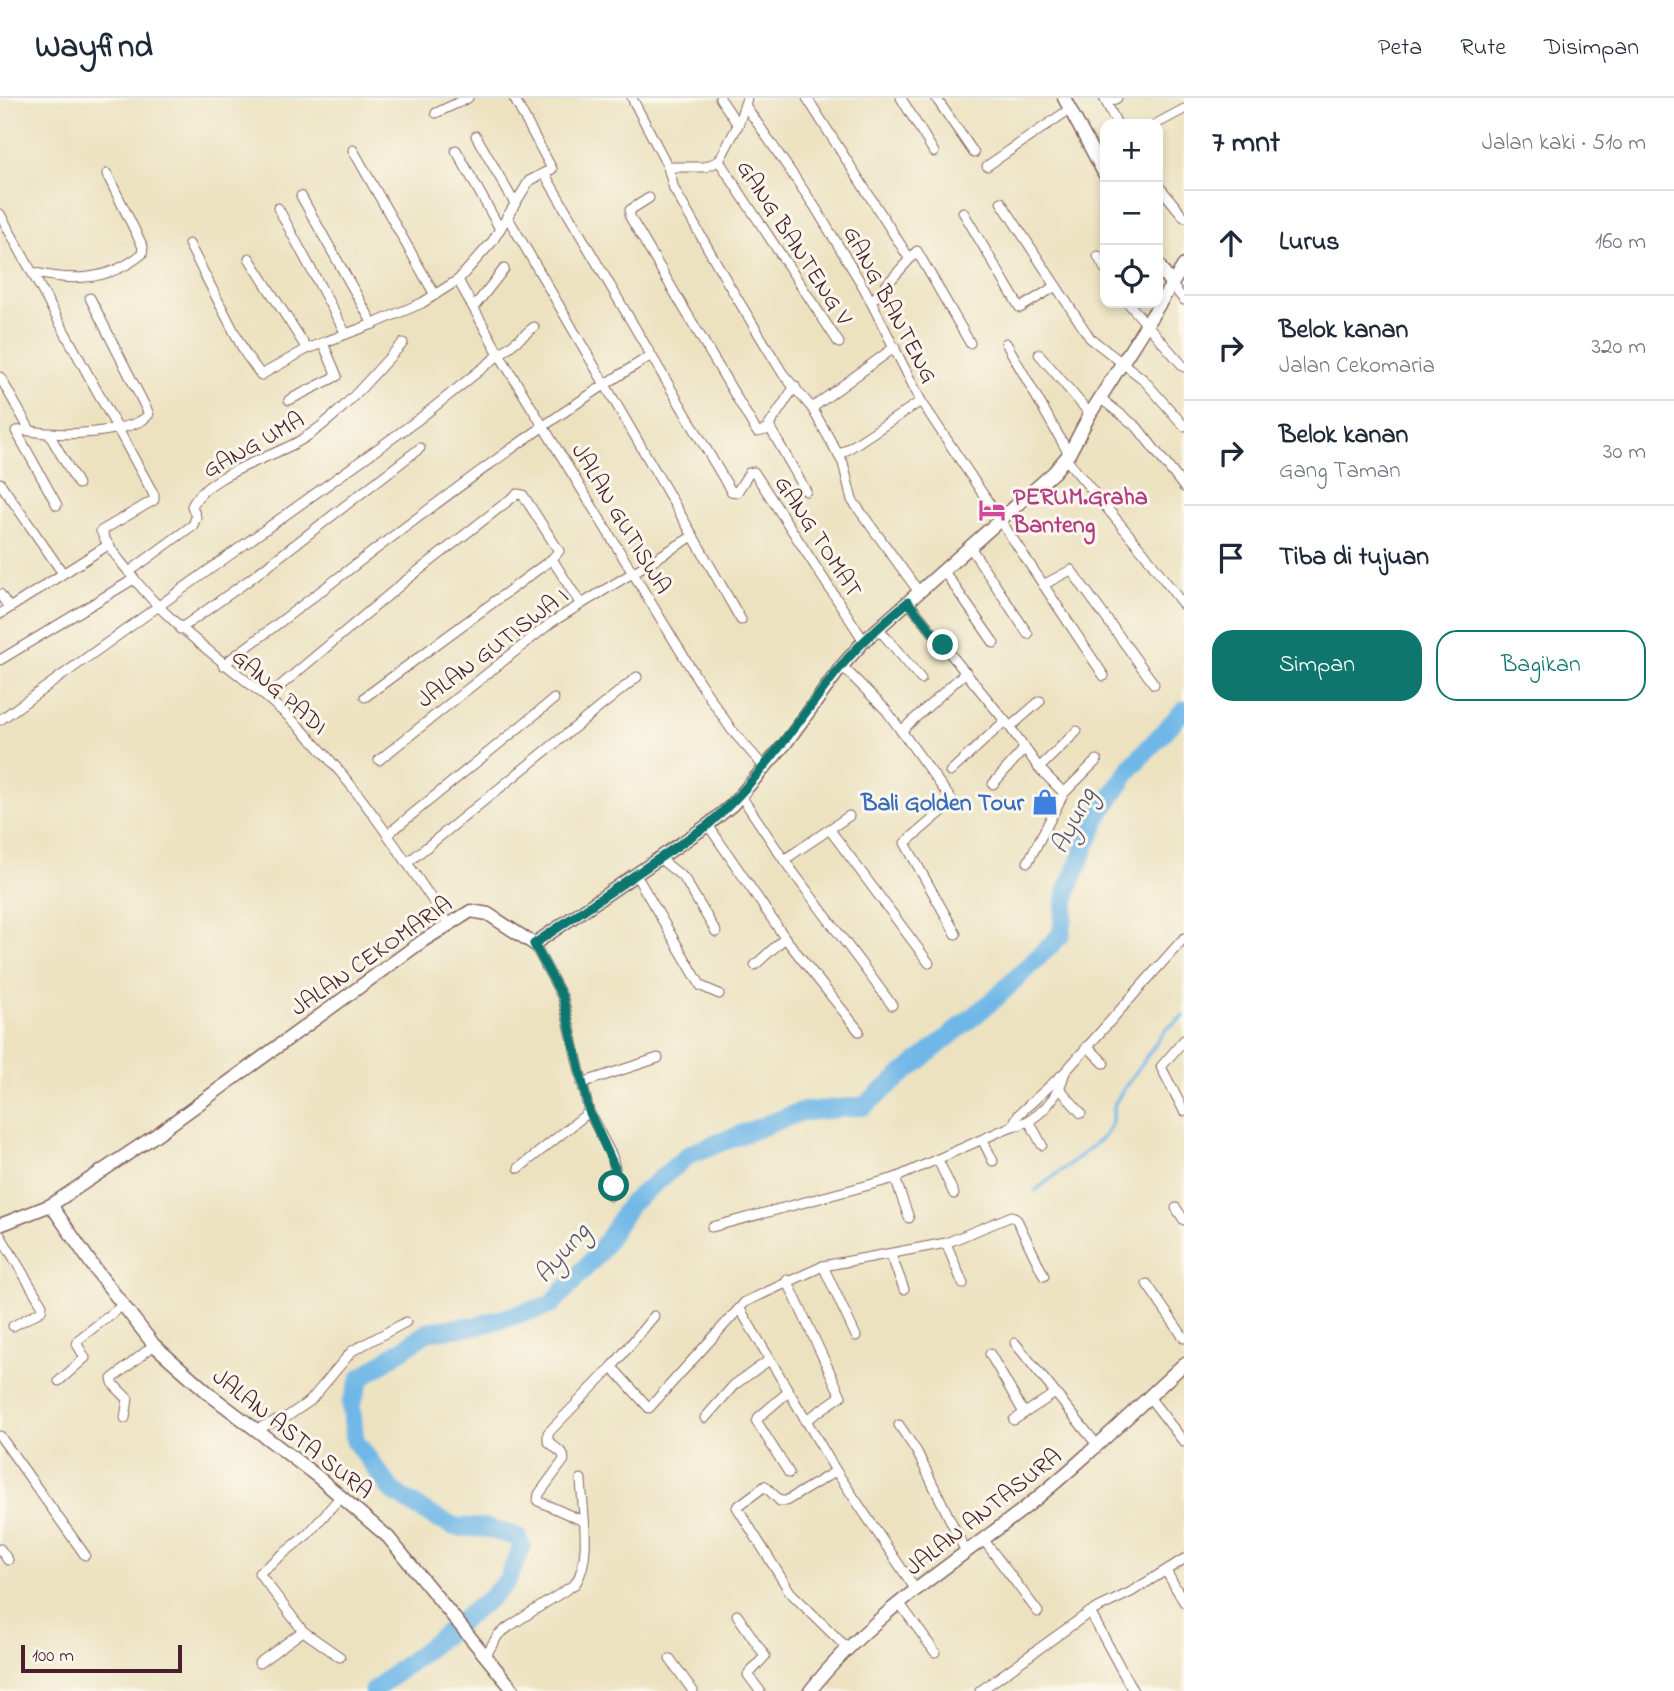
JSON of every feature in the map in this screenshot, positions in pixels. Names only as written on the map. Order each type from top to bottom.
[{"type":"street","points":[[436,113],[468,98]]},
{"type":"street","points":[[189,244],[258,373],[264,375],[277,364],[307,349],[373,324],[435,295],[458,280],[500,229],[513,202],[529,181],[552,167],[514,98]]},
{"type":"street","points":[[632,98],[668,167],[674,189],[729,285],[783,374],[812,408],[838,455],[852,500],[919,592]]},
{"type":"street","points":[[720,98],[738,125]]},
{"type":"street","points":[[807,98],[909,258]]},
{"type":"street","points":[[901,98],[934,152]]},
{"type":"street","points":[[936,98],[974,153]]},
{"type":"street","points":[[1114,119],[1105,101],[1117,98]]},
{"type":"street","points":[[668,167],[705,167],[719,161],[738,125],[746,102]]},
{"type":"street","name":"GANG BANTENG","points":[[746,102],[816,207],[872,302],[921,401],[1104,676]]},
{"type":"street","points":[[986,166],[1067,104],[1100,166]]},
{"type":"street","points":[[1163,120],[1184,109]]},
{"type":"street","points":[[476,136],[513,202]]},
{"type":"street","points":[[353,150],[435,295]]},
{"type":"street","points":[[456,150],[500,229]]},
{"type":"street","name":"GANG BANTENG V","points":[[719,161],[839,343]]},
{"type":"street","points":[[223,665],[426,510],[543,425],[650,356],[544,173]]},
{"type":"street","points":[[32,272],[81,280],[107,272],[142,254],[143,247],[107,174]]},
{"type":"street","points":[[1163,192],[1184,216]]},
{"type":"street","points":[[301,196],[373,324]]},
{"type":"street","points":[[649,198],[630,210],[630,217],[757,432],[761,434],[769,426],[795,386]]},
{"type":"street","points":[[1001,202],[1090,338],[1143,379],[1184,426]]},
{"type":"street","points":[[278,208],[346,334]]},
{"type":"street","points":[[963,212],[1018,306],[1024,307],[1055,285]]},
{"type":"street","points":[[0,214],[119,429]]},
{"type":"street","points":[[507,216],[741,620]]},
{"type":"street","points":[[872,302],[917,251],[970,343]]},
{"type":"street","points":[[1098,256],[1100,260]]},
{"type":"street","points":[[249,258],[307,349]]},
{"type":"street","points":[[610,1196],[615,1168],[589,1111],[563,998],[534,944],[662,860],[741,796],[864,641],[1000,523],[1068,456],[1090,414],[1184,265]]},
{"type":"street","points":[[474,307],[504,269]]},
{"type":"street","points":[[1163,272],[1184,300]]},
{"type":"street","name":"JALAN GUTISWA","points":[[458,280],[499,354],[720,714],[765,768]]},
{"type":"street","points":[[57,505],[16,434],[19,430],[49,433],[119,429],[145,419],[148,410],[90,298]]},
{"type":"street","points":[[1133,308],[1184,367]]},
{"type":"street","points":[[0,720],[419,419],[534,327]]},
{"type":"street","name":"GANG UMA","points":[[0,660],[131,575],[193,525],[196,517],[192,506],[197,498],[240,467],[279,453],[321,428],[403,343]]},
{"type":"street","points":[[1006,343],[1068,456],[1184,606]]},
{"type":"street","points":[[289,400],[337,376],[323,344]]},
{"type":"street","points":[[812,408],[895,347]]},
{"type":"street","points":[[1039,354],[1090,414]]},
{"type":"street","name":"GANG TOMAT","points":[[650,356],[731,491],[737,492],[749,473],[754,472],[864,641]]},
{"type":"street","points":[[0,377],[30,430]]},
{"type":"street","points":[[1100,398],[1138,427],[1184,487]]},
{"type":"street","points":[[838,455],[921,401]]},
{"type":"street","points":[[769,426],[806,491]]},
{"type":"street","name":"GANG PADI","points":[[119,429],[155,497],[101,531],[108,545],[158,609],[297,725],[388,834],[448,923]]},
{"type":"street","points":[[49,433],[78,484]]},
{"type":"street","points":[[180,629],[420,448]]},
{"type":"street","points":[[0,483],[62,572]]},
{"type":"street","points":[[267,696],[404,582],[516,494],[523,495],[559,551],[552,559],[365,697]]},
{"type":"street","name":"JALAN GUTISWA I","points":[[379,760],[580,603],[608,590],[693,536]]},
{"type":"street","points":[[0,594],[4,611],[108,545]]},
{"type":"street","points":[[970,547],[1028,634]]},
{"type":"street","points":[[552,559],[580,603]]},
{"type":"street","points":[[943,570],[994,643]]},
{"type":"street","points":[[1043,585],[1071,570],[1154,684]]},
{"type":"street","points":[[908,602],[1007,724],[1039,768],[1064,793]]},
{"type":"street","points":[[878,628],[921,679]]},
{"type":"street","points":[[842,666],[873,696],[953,802],[905,843],[956,934]]},
{"type":"street","points":[[901,731],[966,673]]},
{"type":"street","points":[[407,863],[637,677]]},
{"type":"street","points":[[388,834],[554,699]]},
{"type":"street","points":[[950,772],[1007,724],[1040,701]]},
{"type":"street","points":[[1039,768],[1077,731]]},
{"type":"street","points":[[993,784],[1024,749]]},
{"type":"street","points":[[1028,862],[1064,793],[1097,760]]},
{"type":"street","points":[[741,796],[784,860],[892,1005]]},
{"type":"street","points":[[784,860],[849,816]]},
{"type":"street","points":[[708,825],[785,938],[859,1031]]},
{"type":"street","points":[[830,830],[929,963]]},
{"type":"street","points":[[662,860],[684,878],[716,932]]},
{"type":"street","points":[[636,875],[701,986],[719,994]]},
{"type":"street","name":"JALAN CEKOMARIA","points":[[0,1225],[51,1205],[183,1115],[448,923],[465,914],[488,914],[527,942],[534,944]]},
{"type":"street","points":[[755,965],[785,938]]},
{"type":"street","points":[[1013,1126],[1019,1114],[1065,1072],[1184,938]]},
{"type":"street","points":[[1184,1040],[1161,1067],[1184,1111]]},
{"type":"street","points":[[1087,1046],[1104,1063]]},
{"type":"street","points":[[582,1083],[658,1058]]},
{"type":"street","points":[[712,1227],[895,1178],[1029,1121],[1060,1089],[1065,1072]]},
{"type":"street","points":[[1060,1089],[1081,1114]]},
{"type":"street","points":[[519,1168],[589,1111]]},
{"type":"street","points":[[1029,1121],[1042,1145]]},
{"type":"street","points":[[983,1141],[993,1161]]},
{"type":"street","points":[[938,1160],[954,1194]]},
{"type":"street","points":[[895,1178],[909,1218]]},
{"type":"street","name":"JALAN ASTA SURA","points":[[51,1205],[154,1345],[213,1397],[341,1496],[404,1553],[514,1691]]},
{"type":"street","points":[[1176,1208],[1184,1220]]},
{"type":"street","points":[[612,1367],[649,1408],[745,1301],[823,1266],[946,1243],[1015,1217],[1044,1276]]},
{"type":"street","points":[[0,1235],[42,1305],[41,1311],[13,1326]]},
{"type":"street","points":[[946,1243],[963,1284]]},
{"type":"street","points":[[891,1255],[905,1289]]},
{"type":"street","points":[[823,1266],[856,1336]]},
{"type":"street","points":[[787,1280],[841,1396],[805,1421]]},
{"type":"street","points":[[1147,1284],[1184,1339]]},
{"type":"street","points":[[59,1381],[85,1358],[77,1344],[79,1339],[123,1305]]},
{"type":"street","points":[[740,1309],[787,1393],[916,1591]]},
{"type":"street","points":[[583,1521],[538,1501],[539,1494],[564,1460],[564,1454],[547,1437],[612,1367],[654,1316]]},
{"type":"street","points":[[257,1429],[288,1416],[310,1401],[352,1351],[406,1322]]},
{"type":"street","points":[[1015,1343],[1098,1446]]},
{"type":"street","points":[[125,1418],[128,1399],[114,1385],[112,1378],[154,1345]]},
{"type":"street","points":[[990,1354],[1024,1413]]},
{"type":"street","points":[[705,1418],[734,1385],[768,1361]]},
{"type":"street","name":"JALAN ANTASURA","points":[[810,1691],[847,1648],[1098,1446],[1184,1364]]},
{"type":"street","points":[[787,1393],[759,1417],[757,1422],[789,1473]]},
{"type":"street","points":[[1014,1420],[1054,1394]]},
{"type":"street","points":[[1149,1397],[1184,1442]]},
{"type":"street","points":[[899,1425],[917,1452],[966,1552]]},
{"type":"street","points":[[0,1436],[85,1555]]},
{"type":"street","points":[[836,1471],[786,1501],[779,1501],[765,1486],[737,1507],[790,1592],[847,1648]]},
{"type":"street","points":[[486,1655],[504,1630],[575,1584],[582,1568],[581,1479]]},
{"type":"street","points":[[340,1657],[303,1631],[259,1573],[309,1534],[341,1496]]},
{"type":"street","points":[[983,1539],[1038,1612]]},
{"type":"street","points":[[0,1549],[8,1560]]},
{"type":"street","points":[[980,1691],[1090,1612],[1184,1559]]},
{"type":"street","points":[[1166,1571],[1184,1602]]},
{"type":"street","points":[[900,1604],[935,1652]]},
{"type":"street","points":[[1090,1612],[1133,1691]]},
{"type":"street","points":[[737,1615],[765,1656],[748,1675],[760,1691]]},
{"type":"street","points":[[259,1663],[303,1631]]},
{"type":"street","points":[[670,1659],[693,1691]]},
{"type":"waterway","name":"Ayung","points":[[373,1691],[489,1599],[507,1581],[522,1547],[518,1537],[485,1528],[456,1527],[435,1518],[393,1492],[355,1441],[351,1404],[361,1378],[429,1331],[476,1326],[551,1305],[598,1254],[630,1204],[690,1154],[800,1112],[864,1106],[997,997],[1061,935],[1067,891],[1099,815],[1132,766],[1184,710]]},
{"type":"waterway","points":[[1035,1191],[1104,1137],[1111,1124],[1115,1103],[1123,1090],[1166,1029],[1184,1016]]},
{"type":"place","name":"PERUM.Graha Banteng","points":[[992,510]]},
{"type":"place","name":"Bali Golden Tour","points":[[1045,802]]},
{"type":"route","points":[[614,1186],[615,1168],[612,1156],[589,1111],[583,1092],[580,1066],[563,998],[534,944],[708,825],[732,805],[785,744],[852,654],[908,602],[943,645]]}]
